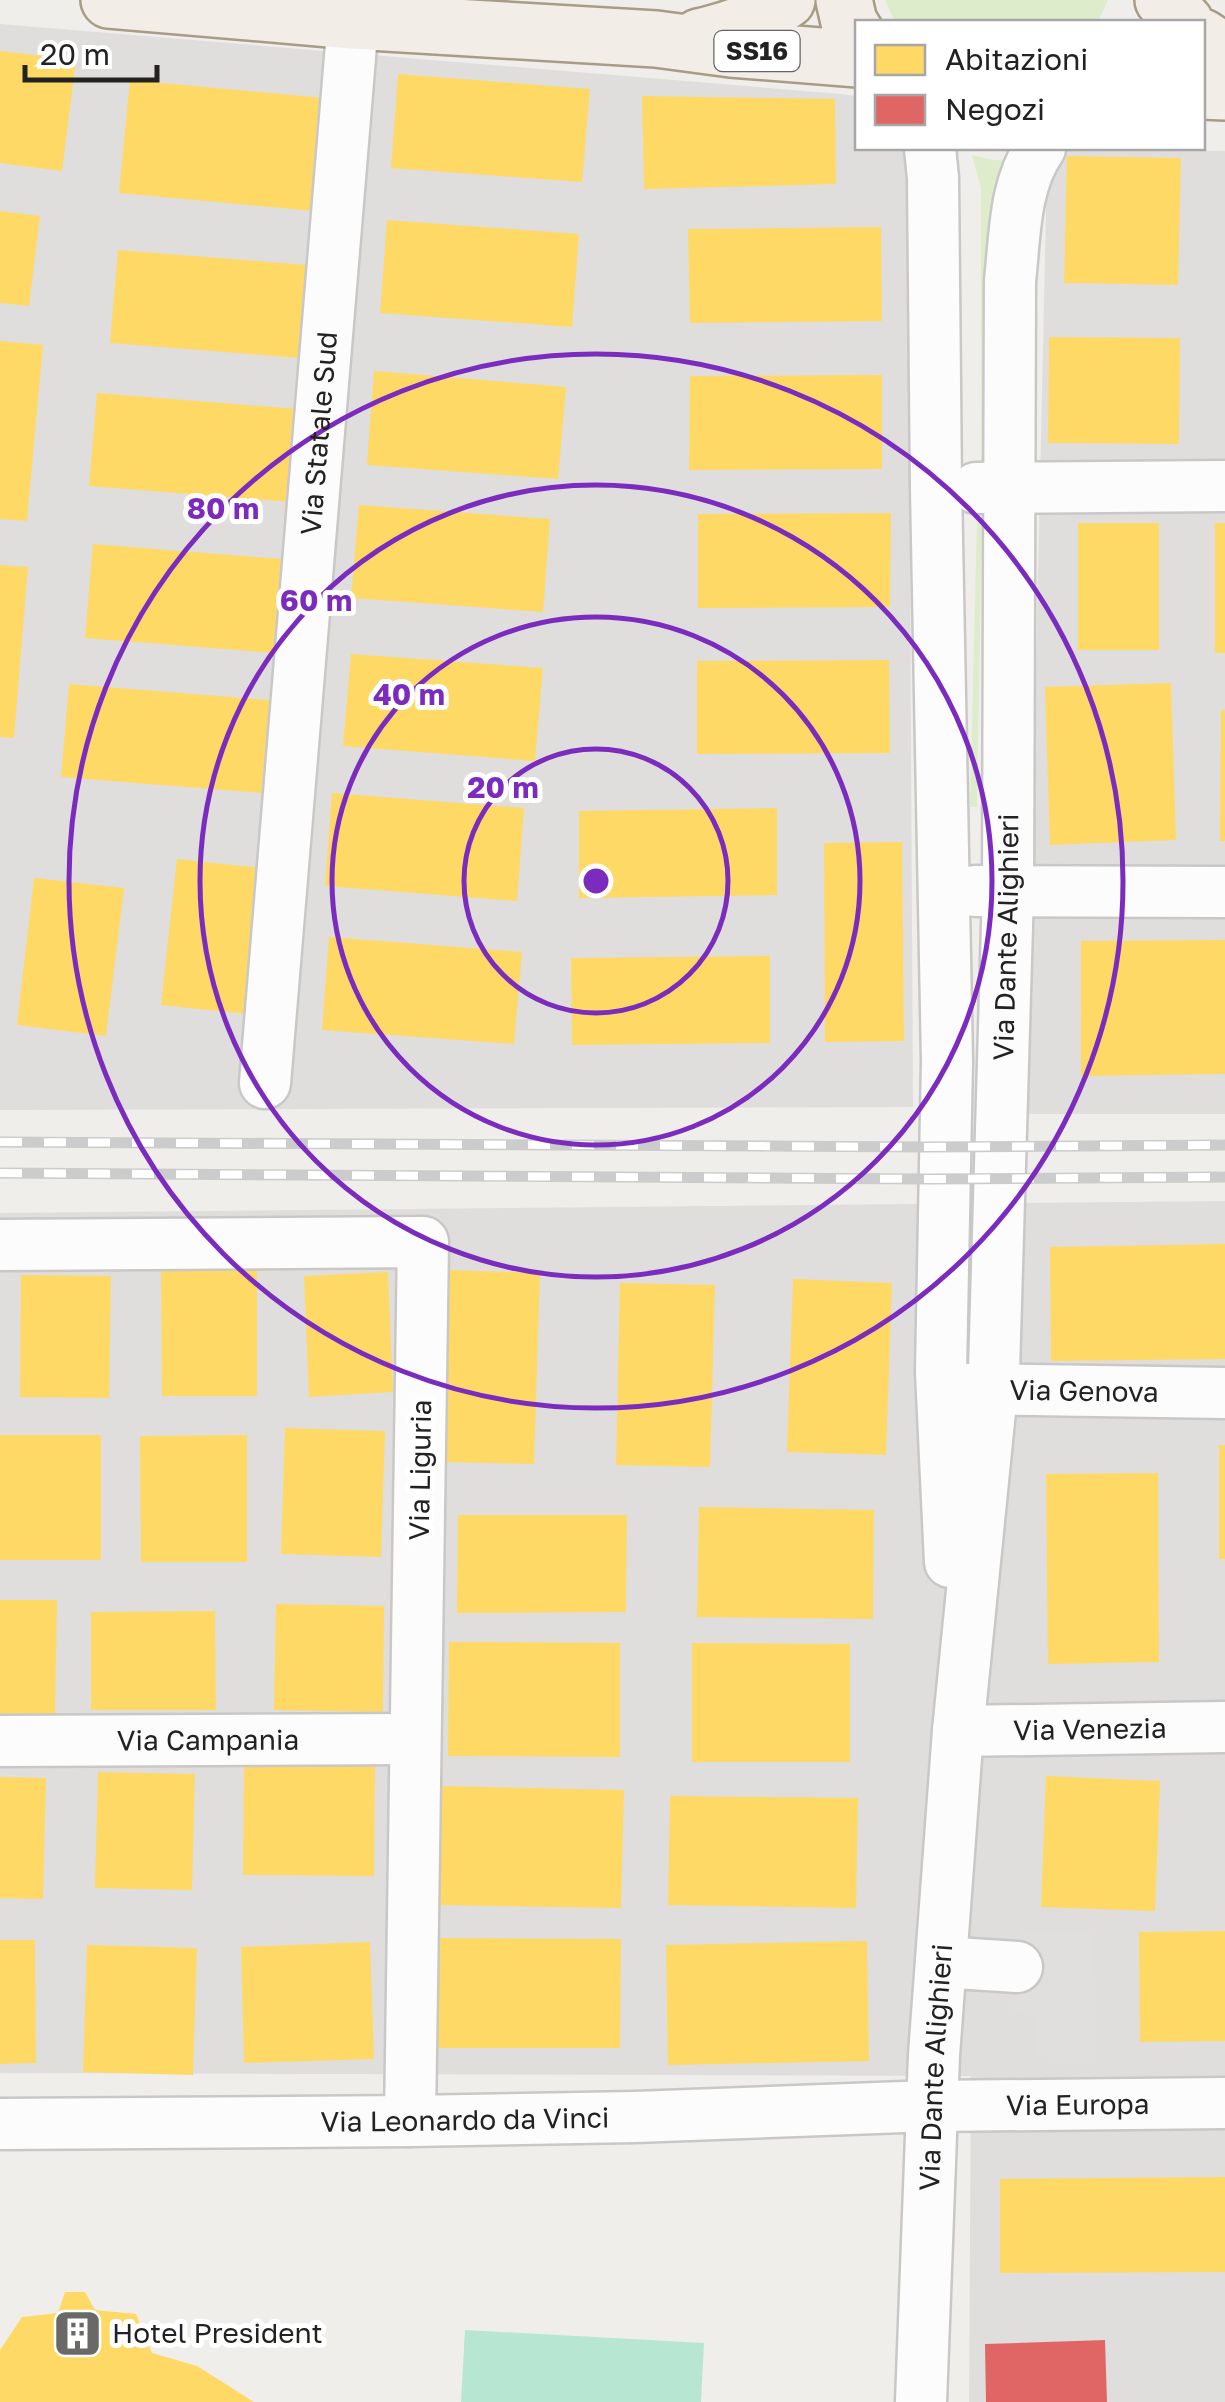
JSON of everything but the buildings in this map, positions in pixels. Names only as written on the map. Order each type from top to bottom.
[{"type":"main road","name":"SS16","points":[[108,0],[656,39],[855,59]]},
{"type":"main road","name":"SS16","points":[[656,39],[695,38],[733,29],[760,18],[787,0]]},
{"type":"main road","points":[[844,0],[855,31]]},
{"type":"main road","points":[[1161,0],[1184,20]]},
{"type":"street","name":"Via Statale Sud","points":[[266,1083],[353,20]]},
{"type":"street","name":"Via Dante Alighieri","points":[[930,150],[934,189],[947,1062],[942,1388],[958,1731]]},
{"type":"street","name":"Via Dante Alighieri","points":[[921,2402],[931,2106],[941,1962],[958,1731],[992,1389],[1008,891],[1010,281],[1019,199],[1030,162],[1039,150]]},
{"type":"street","points":[[936,487],[1225,486]]},
{"type":"street","points":[[942,891],[1225,892]]},
{"type":"street","name":"Via Liguria","points":[[0,1245],[423,1242],[410,2121]]},
{"type":"street","name":"Via Genova","points":[[942,1388],[1225,1393]]},
{"type":"street","name":"Via Venezia","points":[[958,1731],[1225,1727]]},
{"type":"street","name":"Via Campania","points":[[0,1741],[416,1739]]},
{"type":"street","points":[[941,1962],[1017,1967]]},
{"type":"street","name":"Via Europa","points":[[931,2106],[1225,2103]]},
{"type":"street","name":"Via Leonardo da Vinci","points":[[0,2124],[635,2117],[931,2106]]},
{"type":"shaded area","points":[[0,24],[855,96],[855,150],[912,150],[908,179],[913,1107],[0,1110]]},
{"type":"shaded area","points":[[1068,150],[1225,151],[1225,1114],[1026,1114],[1047,167]]},
{"type":"shaded area","points":[[1225,1201],[1225,2402],[969,2402],[971,2076],[0,2073],[0,1213]]},
{"type":"shaded area","points":[[1020,1930],[1094,1934],[1096,2058],[1035,2056],[1037,2015],[1014,2013]]},
{"type":"green space","points":[[885,0],[1108,0],[1099,20],[894,20]]},
{"type":"green space","points":[[972,155],[1015,161],[991,214],[988,474],[981,475],[981,189]]},
{"type":"green space","points":[[977,517],[982,517],[977,807],[970,807]]},
{"type":"green space","points":[[465,2330],[704,2343],[701,2402],[461,2402]]},
{"type":"railway","points":[[0,1142],[1225,1145]]},
{"type":"railway","points":[[0,1173],[1225,1177]]},
{"type":"place","name":"Hotel President","points":[[77,2333]]}]
